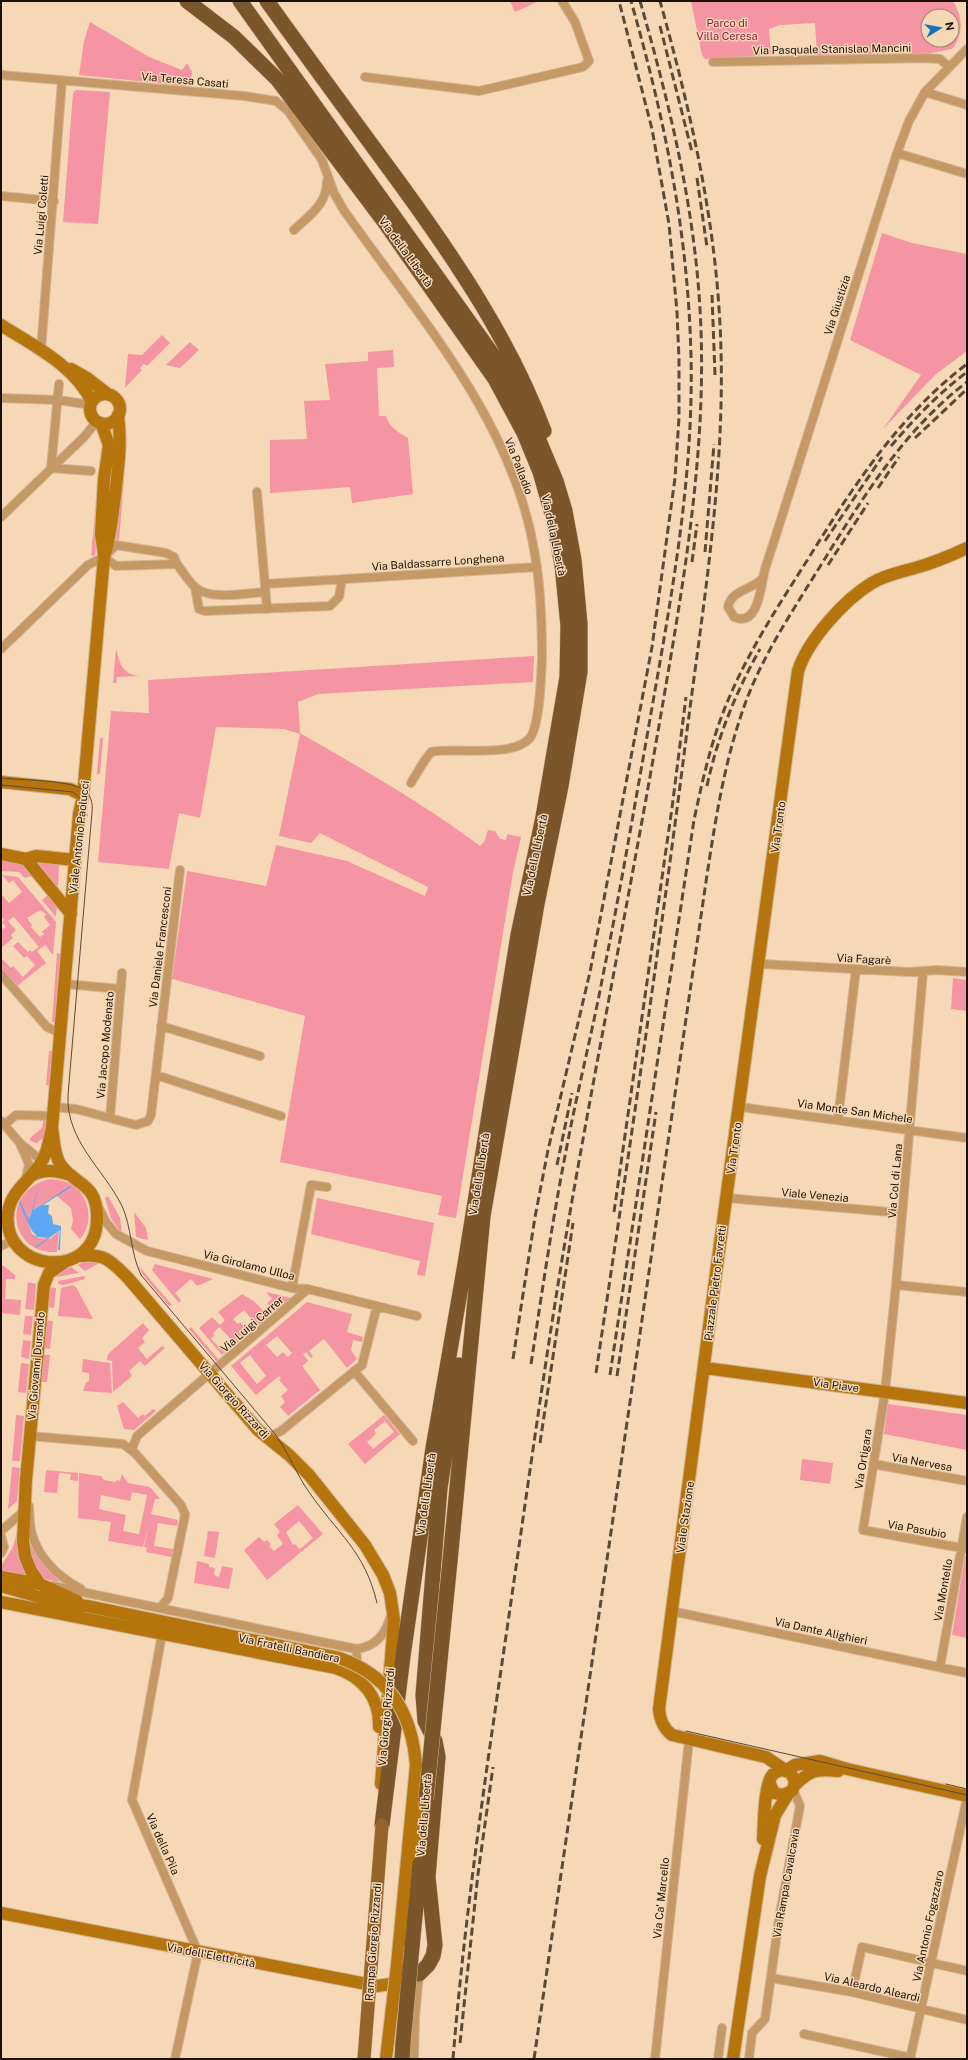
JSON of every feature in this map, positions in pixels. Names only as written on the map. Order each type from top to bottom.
[{"type":"highway","name":"Via della Libertà","points":[[187,1],[234,37],[278,80],[383,220],[495,379],[524,433],[540,472],[553,517],[562,565],[568,626],[567,677],[543,817],[518,935],[465,1264],[433,1448],[402,1656],[382,1825]]},
{"type":"highway","points":[[240,1],[503,369],[538,438],[556,481]]},
{"type":"highway","points":[[267,1],[448,251],[501,337],[527,389],[544,431],[556,481]]},
{"type":"highway","name":"Via della Libertà","points":[[402,2059],[483,1216],[537,904],[562,786],[580,672],[580,624],[574,560],[565,511],[556,481]]},
{"type":"highway","points":[[419,1974],[430,1961],[435,1945],[428,1877],[438,1757],[435,1742],[425,1721],[423,1695],[439,1495],[483,1216]]},
{"type":"main road","name":"Rampa Giorgio Rizzardi","points":[[364,2059],[382,1825]]},
{"type":"street","points":[[365,77],[479,91],[583,67],[589,61],[575,22],[562,1]]},
{"type":"street","name":"Via Giustizia","points":[[764,574],[756,585],[739,592],[731,598],[728,607],[734,617],[744,619],[752,613],[761,590],[764,574],[897,153],[909,121],[925,92],[967,49]]},
{"type":"street","name":"Via Giustizia","points":[[956,61],[967,57]]},
{"type":"street","name":"Via Pasquale Stanislao Mancini","points":[[713,62],[925,58],[940,59],[950,67]]},
{"type":"street","name":"Via Teresa Casati","points":[[1,75],[244,96],[276,101],[288,111],[312,145],[322,160],[327,176]]},
{"type":"street","name":"Via Luigi Coletti","points":[[41,350],[54,201],[62,81]]},
{"type":"street","points":[[925,92],[967,105]]},
{"type":"street","points":[[897,153],[967,174]]},
{"type":"street","points":[[294,230],[320,206],[327,192],[327,176]]},
{"type":"street","name":"Via Palladio","points":[[327,176],[343,209],[433,333],[487,417],[519,494],[537,567],[542,639],[542,676],[533,734],[521,745],[512,748],[431,752],[410,783]]},
{"type":"street","points":[[1,196],[54,201]]},
{"type":"street","points":[[1,324],[56,361],[77,380],[91,404],[91,414],[98,421],[112,422],[118,415],[120,408],[118,402],[87,378],[56,361]]},
{"type":"street","points":[[52,468],[59,384]]},
{"type":"street","points":[[91,404],[100,395],[109,394]]},
{"type":"street","points":[[1,398],[58,400],[91,404]]},
{"type":"street","name":"Viale Antonio Paolucci","points":[[104,557],[111,535],[118,481],[121,441],[118,415]]},
{"type":"street","points":[[1,517],[98,421]]},
{"type":"street","name":"Viale Antonio Paolucci","points":[[52,1128],[79,814],[83,796],[104,557],[101,534],[104,479],[109,445],[98,421]]},
{"type":"street","points":[[52,468],[91,471]]},
{"type":"street","points":[[257,492],[266,609]]},
{"type":"street","name":"Via Baldassarre Longhena","points":[[1,649],[88,565],[104,557],[116,545],[131,546],[166,553],[174,557],[177,564],[195,587],[203,593],[213,595],[342,579],[537,567]]},
{"type":"street","name":"Via Trento","points":[[727,1198],[760,964],[797,682],[802,660],[811,644],[833,618],[858,593],[872,583],[940,560],[967,548]]},
{"type":"street","points":[[104,557],[116,566],[177,564]]},
{"type":"street","name":"Via Baldassarre Longhena","points":[[195,587],[199,609],[205,611],[330,606],[339,597],[342,579]]},
{"type":"street","points":[[1,782],[70,789],[83,796]]},
{"type":"street","points":[[1,854],[26,859],[36,856],[75,860]]},
{"type":"street","points":[[26,859],[71,914]]},
{"type":"street","name":"Via Daniele Francesconi","points":[[2,1123],[16,1115],[76,1109],[136,1125],[148,1121],[152,1115],[180,870]]},
{"type":"street","name":"Via Fagarè","points":[[760,964],[923,972],[937,970],[967,972]]},
{"type":"street","points":[[838,1119],[856,969]]},
{"type":"street","name":"Via Col di Lana","points":[[885,1392],[910,1134],[923,972]]},
{"type":"street","name":"Via Jacopo Modenato","points":[[110,1118],[122,973]]},
{"type":"street","points":[[1,974],[46,1027],[60,1034]]},
{"type":"street","points":[[65,984],[121,989]]},
{"type":"street","points":[[161,1026],[260,1056]]},
{"type":"street","points":[[156,1075],[281,1116]]},
{"type":"street","name":"Via Monte San Michele","points":[[740,1107],[838,1119],[910,1134],[967,1138]]},
{"type":"street","points":[[2,1123],[23,1145],[42,1161],[73,1176]]},
{"type":"street","points":[[23,1145],[35,1151],[44,1147],[52,1128]]},
{"type":"street","points":[[52,1128],[59,1161],[66,1171],[87,1188],[95,1202],[97,1219],[96,1231],[90,1245],[80,1256],[65,1262],[37,1260],[22,1251],[14,1240],[5,1213],[13,1196],[42,1161],[52,1128]]},
{"type":"street","points":[[23,1145],[29,1167],[27,1180]]},
{"type":"street","points":[[27,1180],[41,1171],[50,1171],[73,1176]]},
{"type":"street","points":[[292,1288],[311,1184],[327,1187]]},
{"type":"street","name":"Viale Venezia","points":[[727,1198],[902,1213]]},
{"type":"street","name":"Piazzale Pietro Favretti","points":[[705,1368],[727,1198]]},
{"type":"street","name":"Via Girolamo Ulloa","points":[[95,1202],[106,1222],[116,1234],[148,1251],[292,1288],[308,1289],[418,1316]]},
{"type":"street","points":[[1,1246],[14,1240]]},
{"type":"street","name":"Via Giorgio Rizzardi","points":[[80,1256],[100,1256],[113,1263],[135,1286],[265,1436],[302,1467],[365,1545],[386,1582],[392,1608],[393,1625],[381,1774],[382,1825]]},
{"type":"street","name":"Via Giovanni Durando","points":[[40,1584],[31,1571],[25,1556],[23,1512],[45,1281],[49,1273],[65,1262]]},
{"type":"street","points":[[896,1285],[967,1292]]},
{"type":"street","name":"Via Luigi Carrer","points":[[132,1449],[137,1436],[308,1289]]},
{"type":"street","points":[[265,1436],[273,1435],[281,1431],[362,1365],[377,1306]]},
{"type":"street","name":"Via Piave","points":[[705,1368],[967,1403]]},
{"type":"street","name":"Viale Stazione","points":[[689,1740],[669,1732],[661,1722],[660,1716],[664,1665],[705,1368]]},
{"type":"street","points":[[354,1371],[413,1441]]},
{"type":"street","name":"Via Ortigara","points":[[863,1530],[885,1392]]},
{"type":"street","points":[[30,1436],[123,1444],[132,1449],[181,1505],[185,1514],[168,1598],[161,1607]]},
{"type":"street","name":"Via Nervesa","points":[[873,1464],[967,1481]]},
{"type":"street","name":"Via Giovanni Durando","points":[[26,1480],[32,1533],[35,1542],[51,1567],[61,1577],[87,1592]]},
{"type":"street","points":[[1,1531],[23,1512]]},
{"type":"street","name":"Via Montello","points":[[940,1668],[963,1552],[967,1517]]},
{"type":"street","name":"Via Pasubio","points":[[863,1530],[963,1552]]},
{"type":"street","points":[[1,1536],[4,1547],[1,1553]]},
{"type":"street","name":"Via Fratelli Bandiera","points":[[1,1577],[161,1607],[356,1649]]},
{"type":"street","name":"Via Fratelli Bandiera","points":[[40,1584],[87,1606]]},
{"type":"street","name":"Via Fratelli Bandiera","points":[[1,1586],[60,1603],[87,1606],[299,1648],[339,1658],[352,1663],[382,1684],[400,1705],[413,1736],[416,1765],[416,1851],[412,1946]]},
{"type":"street","name":"Via Fratelli Bandiera","points":[[1,1602],[328,1666],[349,1673],[370,1691],[378,1709],[379,1724],[376,1779],[382,1825]]},
{"type":"street","name":"Via Giorgio Rizzardi","points":[[356,1649],[371,1645],[380,1638],[387,1626],[392,1608]]},
{"type":"street","name":"Via Dante Alighieri","points":[[671,1611],[967,1673]]},
{"type":"street","name":"Via della Pila","points":[[162,1634],[132,1800],[198,1952]]},
{"type":"street","points":[[349,1673],[357,1658],[356,1649]]},
{"type":"street","points":[[689,1740],[769,1758],[792,1775],[792,1789]]},
{"type":"street","name":"Via Ca' Marcello","points":[[654,2059],[689,1740]]},
{"type":"street","points":[[744,1753],[760,1760],[776,1794],[792,1789]]},
{"type":"street","points":[[733,2059],[760,1876],[765,1805],[770,1781],[776,1772],[785,1771],[795,1765],[816,1760],[847,1769],[905,1779],[967,1797]]},
{"type":"street","points":[[397,1965],[416,1765]]},
{"type":"street","points":[[760,1876],[775,1815],[792,1789],[805,1775],[813,1771],[847,1769]]},
{"type":"street","name":"Via Rampa Cavalcavia","points":[[749,2059],[752,2033],[765,2019],[779,1918],[800,1806],[792,1789]]},
{"type":"street","name":"Via Antonio Fogazzaro","points":[[910,2059],[967,1797]]},
{"type":"street","points":[[386,2059],[406,1899],[426,1799]]},
{"type":"street","name":"Via dell'Elettricità","points":[[1,1913],[377,1986],[407,1981],[419,1974]]},
{"type":"street","points":[[852,1992],[862,1947],[967,1970]]},
{"type":"street","points":[[175,2059],[198,1952]]},
{"type":"street","points":[[414,2059],[415,2017],[419,1974]]},
{"type":"street","name":"Via Aleardo Aleardi","points":[[771,1978],[852,1992],[967,2020]]},
{"type":"street","points":[[718,2059],[722,2028]]},
{"type":"street","points":[[804,2034],[910,2059]]},
{"type":"green space","points":[[510,1],[539,1],[515,12]]},
{"type":"green space","name":"Parco di Villa Ceresa","points":[[691,1],[953,1],[956,8],[920,8],[920,48],[953,48],[952,49],[926,54],[817,57],[815,23],[780,25],[769,29],[771,55],[705,59],[702,55]]},
{"type":"green space","points":[[90,22],[149,57],[182,70],[187,63],[192,72],[191,82],[186,86],[79,75],[84,41]]},
{"type":"green space","points":[[76,90],[110,92],[98,224],[63,222],[73,93]]},
{"type":"green space","points":[[882,233],[912,243],[967,254],[967,351],[936,374],[883,429],[921,375],[850,340]]},
{"type":"green space","points":[[162,335],[170,343],[147,366],[144,364],[140,368],[142,370],[125,388],[128,354],[142,355]]},
{"type":"green space","points":[[190,342],[199,350],[180,368],[166,365]]},
{"type":"green space","points":[[393,350],[394,367],[377,368],[379,416],[386,416],[392,427],[408,438],[413,494],[352,503],[350,487],[270,493],[270,440],[307,439],[304,401],[330,400],[325,364],[368,361],[368,352]]},
{"type":"green space","points":[[104,445],[95,555],[91,556],[101,449]]},
{"type":"green space","points":[[121,479],[124,480],[119,541],[116,541]]},
{"type":"green space","points":[[116,648],[120,663],[125,670],[139,676],[117,677],[116,683],[113,683]]},
{"type":"green space","points":[[534,656],[533,682],[318,694],[298,702],[300,733],[437,815],[480,846],[484,842],[488,830],[495,831],[500,839],[506,840],[507,834],[521,837],[513,872],[456,1218],[438,1215],[442,1196],[280,1162],[305,1016],[172,979],[187,871],[266,886],[276,845],[347,861],[425,896],[428,887],[320,833],[311,843],[279,836],[300,734],[284,729],[216,727],[200,818],[179,813],[169,869],[98,862],[111,711],[149,713],[148,680]]},
{"type":"green space","points":[[100,738],[103,738],[100,774],[97,774]]},
{"type":"green space","points":[[1,859],[23,861],[35,875],[25,878],[19,872],[1,871]]},
{"type":"green space","points":[[36,861],[59,863],[58,889]]},
{"type":"green space","points":[[1,875],[18,877],[56,922],[53,955],[45,945],[37,951],[46,963],[17,986],[1,968],[1,958],[11,968],[13,966],[23,977],[35,965],[27,956],[24,958],[13,946],[18,942],[28,952],[30,950],[32,952],[39,947],[14,917],[8,921],[16,930],[11,935],[13,938],[1,948],[1,927],[3,929],[6,927],[2,922],[4,920],[1,916],[1,894],[9,903],[22,892],[13,880],[9,883],[3,876],[1,877]],"holes":[[[40,910],[46,914],[44,917],[50,925],[42,932],[44,934],[40,937],[31,927],[32,925],[27,918]]]},
{"type":"green space","points":[[50,893],[57,902],[56,917],[42,900]]},
{"type":"green space","points":[[57,953],[61,954],[55,1022],[52,1022]]},
{"type":"green space","points":[[953,978],[967,980],[967,1011],[951,1009]]},
{"type":"green space","points":[[49,1051],[52,1051],[49,1085],[46,1085]]},
{"type":"green space","points":[[44,1117],[47,1117],[45,1136],[37,1143],[30,1141],[30,1138],[42,1128]]},
{"type":"green space","points":[[51,1179],[60,1180],[73,1185],[79,1190],[86,1203],[88,1211],[87,1226],[80,1239],[71,1229],[73,1221],[71,1208],[56,1195],[31,1211],[30,1228],[36,1237],[50,1239],[59,1231],[57,1252],[41,1250],[28,1243],[20,1233],[16,1220],[18,1207],[24,1195],[35,1185]]},
{"type":"green space","points":[[108,1196],[120,1218],[122,1234],[111,1218],[105,1198]]},
{"type":"green space","points":[[317,1198],[434,1223],[425,1276],[417,1275],[420,1261],[311,1234]]},
{"type":"green space","points":[[134,1212],[146,1228],[148,1240],[136,1237]]},
{"type":"green space","points":[[89,1259],[102,1261],[112,1269],[110,1270],[101,1262],[85,1271],[78,1265]]},
{"type":"green space","points":[[1,1264],[15,1275],[15,1279],[6,1279],[5,1299],[21,1300],[20,1315],[1,1313]]},
{"type":"green space","points":[[137,1264],[172,1305],[169,1306],[144,1276]]},
{"type":"green space","points":[[155,1264],[213,1279],[197,1286],[191,1279],[175,1293],[181,1300],[179,1303],[152,1270]]},
{"type":"green space","points":[[71,1267],[79,1273],[56,1277],[63,1271]]},
{"type":"green space","points":[[84,1276],[85,1279],[64,1285],[58,1284],[58,1281]]},
{"type":"green space","points":[[28,1282],[36,1284],[34,1310],[25,1309]]},
{"type":"green space","points":[[73,1285],[76,1287],[93,1319],[58,1316],[61,1288]]},
{"type":"green space","points":[[48,1287],[56,1288],[54,1308],[46,1307]]},
{"type":"green space","points":[[266,1292],[291,1298],[222,1355],[199,1328],[212,1317],[220,1325],[225,1320],[218,1312],[242,1294],[255,1302],[266,1314],[272,1309],[267,1303],[272,1299]],"holes":[[[244,1310],[254,1322],[246,1329],[240,1322],[238,1324],[233,1319]],[[219,1327],[233,1341],[225,1349],[221,1345],[219,1347],[211,1339],[214,1335],[213,1333]]]},
{"type":"green space","points":[[307,1302],[352,1314],[347,1332],[363,1337],[362,1342],[353,1340],[351,1350],[357,1359],[347,1368],[324,1339],[309,1351],[313,1356],[311,1358],[306,1352],[303,1354],[308,1361],[302,1366],[320,1390],[288,1416],[280,1407],[285,1402],[281,1396],[288,1390],[279,1380],[281,1378],[279,1376],[256,1395],[231,1366]],"holes":[[[277,1336],[292,1353],[288,1357],[283,1352],[277,1357],[266,1345]],[[250,1355],[266,1376],[257,1384],[240,1363]]]},
{"type":"green space","points":[[25,1316],[33,1316],[31,1335],[23,1334]]},
{"type":"green space","points":[[44,1320],[53,1321],[50,1349],[42,1348]]},
{"type":"green space","points":[[143,1323],[149,1330],[142,1338],[145,1342],[138,1348],[147,1359],[162,1346],[165,1348],[145,1366],[140,1361],[129,1371],[132,1376],[113,1392],[112,1361],[107,1360],[108,1354]]},
{"type":"green space","points":[[191,1327],[219,1360],[217,1362],[189,1329]]},
{"type":"green space","points":[[23,1340],[31,1341],[29,1359],[21,1357]]},
{"type":"green space","points":[[42,1355],[50,1355],[47,1382],[39,1382]]},
{"type":"green space","points":[[83,1359],[110,1363],[112,1393],[83,1391],[86,1382],[89,1381],[89,1373],[82,1372]]},
{"type":"green space","points":[[21,1363],[29,1364],[26,1393],[18,1392]]},
{"type":"green space","points":[[123,1402],[138,1418],[143,1414],[145,1416],[153,1409],[156,1411],[134,1430],[124,1429],[117,1406]]},
{"type":"green space","points":[[888,1404],[967,1415],[967,1450],[884,1434]]},
{"type":"green space","points":[[16,1415],[24,1416],[20,1461],[12,1461]]},
{"type":"green space","points":[[384,1415],[400,1434],[365,1464],[348,1444]],"holes":[[[385,1421],[394,1432],[373,1449],[367,1442],[376,1434],[374,1430]]]},
{"type":"green space","points":[[802,1459],[833,1463],[830,1484],[800,1480]]},
{"type":"green space","points":[[12,1467],[20,1468],[17,1501],[8,1509]]},
{"type":"green space","points":[[46,1470],[78,1473],[78,1481],[70,1480],[71,1474],[59,1473],[57,1493],[44,1492]]},
{"type":"green space","points":[[79,1473],[101,1476],[104,1480],[116,1482],[117,1480],[120,1481],[122,1474],[128,1483],[150,1487],[160,1499],[155,1499],[151,1514],[178,1520],[177,1526],[158,1523],[154,1546],[173,1549],[172,1557],[146,1552],[147,1548],[144,1547],[149,1526],[143,1547],[108,1541],[111,1522],[78,1518]],"holes":[[[132,1492],[147,1495],[139,1534],[123,1531],[126,1515],[99,1509],[101,1495],[130,1501]]]},
{"type":"green space","points":[[298,1505],[323,1534],[267,1580],[244,1550],[259,1537],[264,1542],[267,1540],[271,1544],[269,1546],[274,1551],[283,1544],[277,1535],[280,1532],[274,1524]],"holes":[[[299,1521],[313,1538],[300,1549],[295,1544],[293,1545],[286,1532]]]},
{"type":"green space","points":[[18,1528],[23,1567],[27,1576],[1,1571],[1,1566],[13,1547]]},
{"type":"green space","points":[[28,1528],[44,1564],[60,1582],[44,1579],[35,1568],[30,1556]]},
{"type":"green space","points":[[208,1531],[219,1532],[215,1558],[204,1556]]},
{"type":"green space","points":[[965,1556],[967,1557],[967,1638],[952,1635]]},
{"type":"green space","points":[[197,1561],[209,1564],[209,1567],[215,1568],[214,1575],[219,1577],[222,1566],[233,1568],[229,1589],[194,1583]]},
{"type":"water","points":[[40,1182],[33,1210],[70,1186],[71,1187],[43,1205],[49,1205],[48,1213],[52,1216],[53,1224],[61,1226],[60,1250],[58,1250],[60,1230],[36,1248],[35,1247],[48,1238],[22,1235],[37,1236],[32,1231],[19,1203],[20,1201],[29,1220]]},
{"type":"tram line","points":[[1,778],[68,784],[84,790],[92,802],[68,1095],[69,1111],[79,1140],[122,1206],[128,1223],[137,1266],[141,1275],[275,1434],[309,1492],[358,1556],[372,1585],[377,1603]]},
{"type":"tram line","points":[[1,785],[73,792],[85,803],[87,816]]},
{"type":"tram line","points":[[686,1731],[967,1795]]},
{"type":"tram line","points":[[946,1784],[967,1789]]},
{"type":"railway","points":[[513,1359],[535,1217],[548,1150],[590,972],[652,647],[675,478],[679,418],[679,360],[677,312],[669,224],[652,129],[619,1]]},
{"type":"railway","points":[[531,1364],[561,1178],[599,997],[663,646],[678,550],[688,454],[691,405],[691,356],[689,310],[680,221],[664,133],[631,1]]},
{"type":"railway","points":[[453,2059],[458,1999],[472,1879],[552,1322],[578,1167],[670,664],[686,563],[697,462],[701,411],[702,360],[697,270],[679,154],[661,77],[640,1]]},
{"type":"railway","points":[[596,1373],[632,1133],[677,812],[714,520],[721,414],[719,308],[711,230],[705,191],[689,115],[660,1]]},
{"type":"railway","points":[[660,26],[692,152]]},
{"type":"railway","points":[[697,178],[707,247]]},
{"type":"railway","points":[[712,295],[715,375]]},
{"type":"railway","points":[[610,1375],[694,820],[713,743],[723,713],[757,641],[829,525],[863,475],[881,450],[921,405],[967,364]]},
{"type":"railway","points":[[891,446],[927,407],[967,372]]},
{"type":"railway","points":[[534,2059],[707,875],[718,809],[732,746],[745,704],[768,653],[848,521],[865,495],[902,446],[943,402],[967,382]]},
{"type":"railway","points":[[915,438],[967,389]]},
{"type":"railway","points":[[705,552],[714,444]]},
{"type":"railway","points":[[825,541],[882,457]]},
{"type":"railway","points":[[878,488],[899,457]]},
{"type":"railway","points":[[828,565],[868,503]]},
{"type":"railway","points":[[692,562],[697,524]]},
{"type":"railway","points":[[707,786],[716,750],[728,716],[760,649]]},
{"type":"railway","points":[[614,1212],[672,808],[686,697]]},
{"type":"railway","points":[[557,1165],[572,1093]]},
{"type":"railway","points":[[617,1376],[656,1112]]},
{"type":"railway","points":[[540,1443],[573,1223]]},
{"type":"railway","points":[[460,2043],[478,1874],[493,1767]]}]
